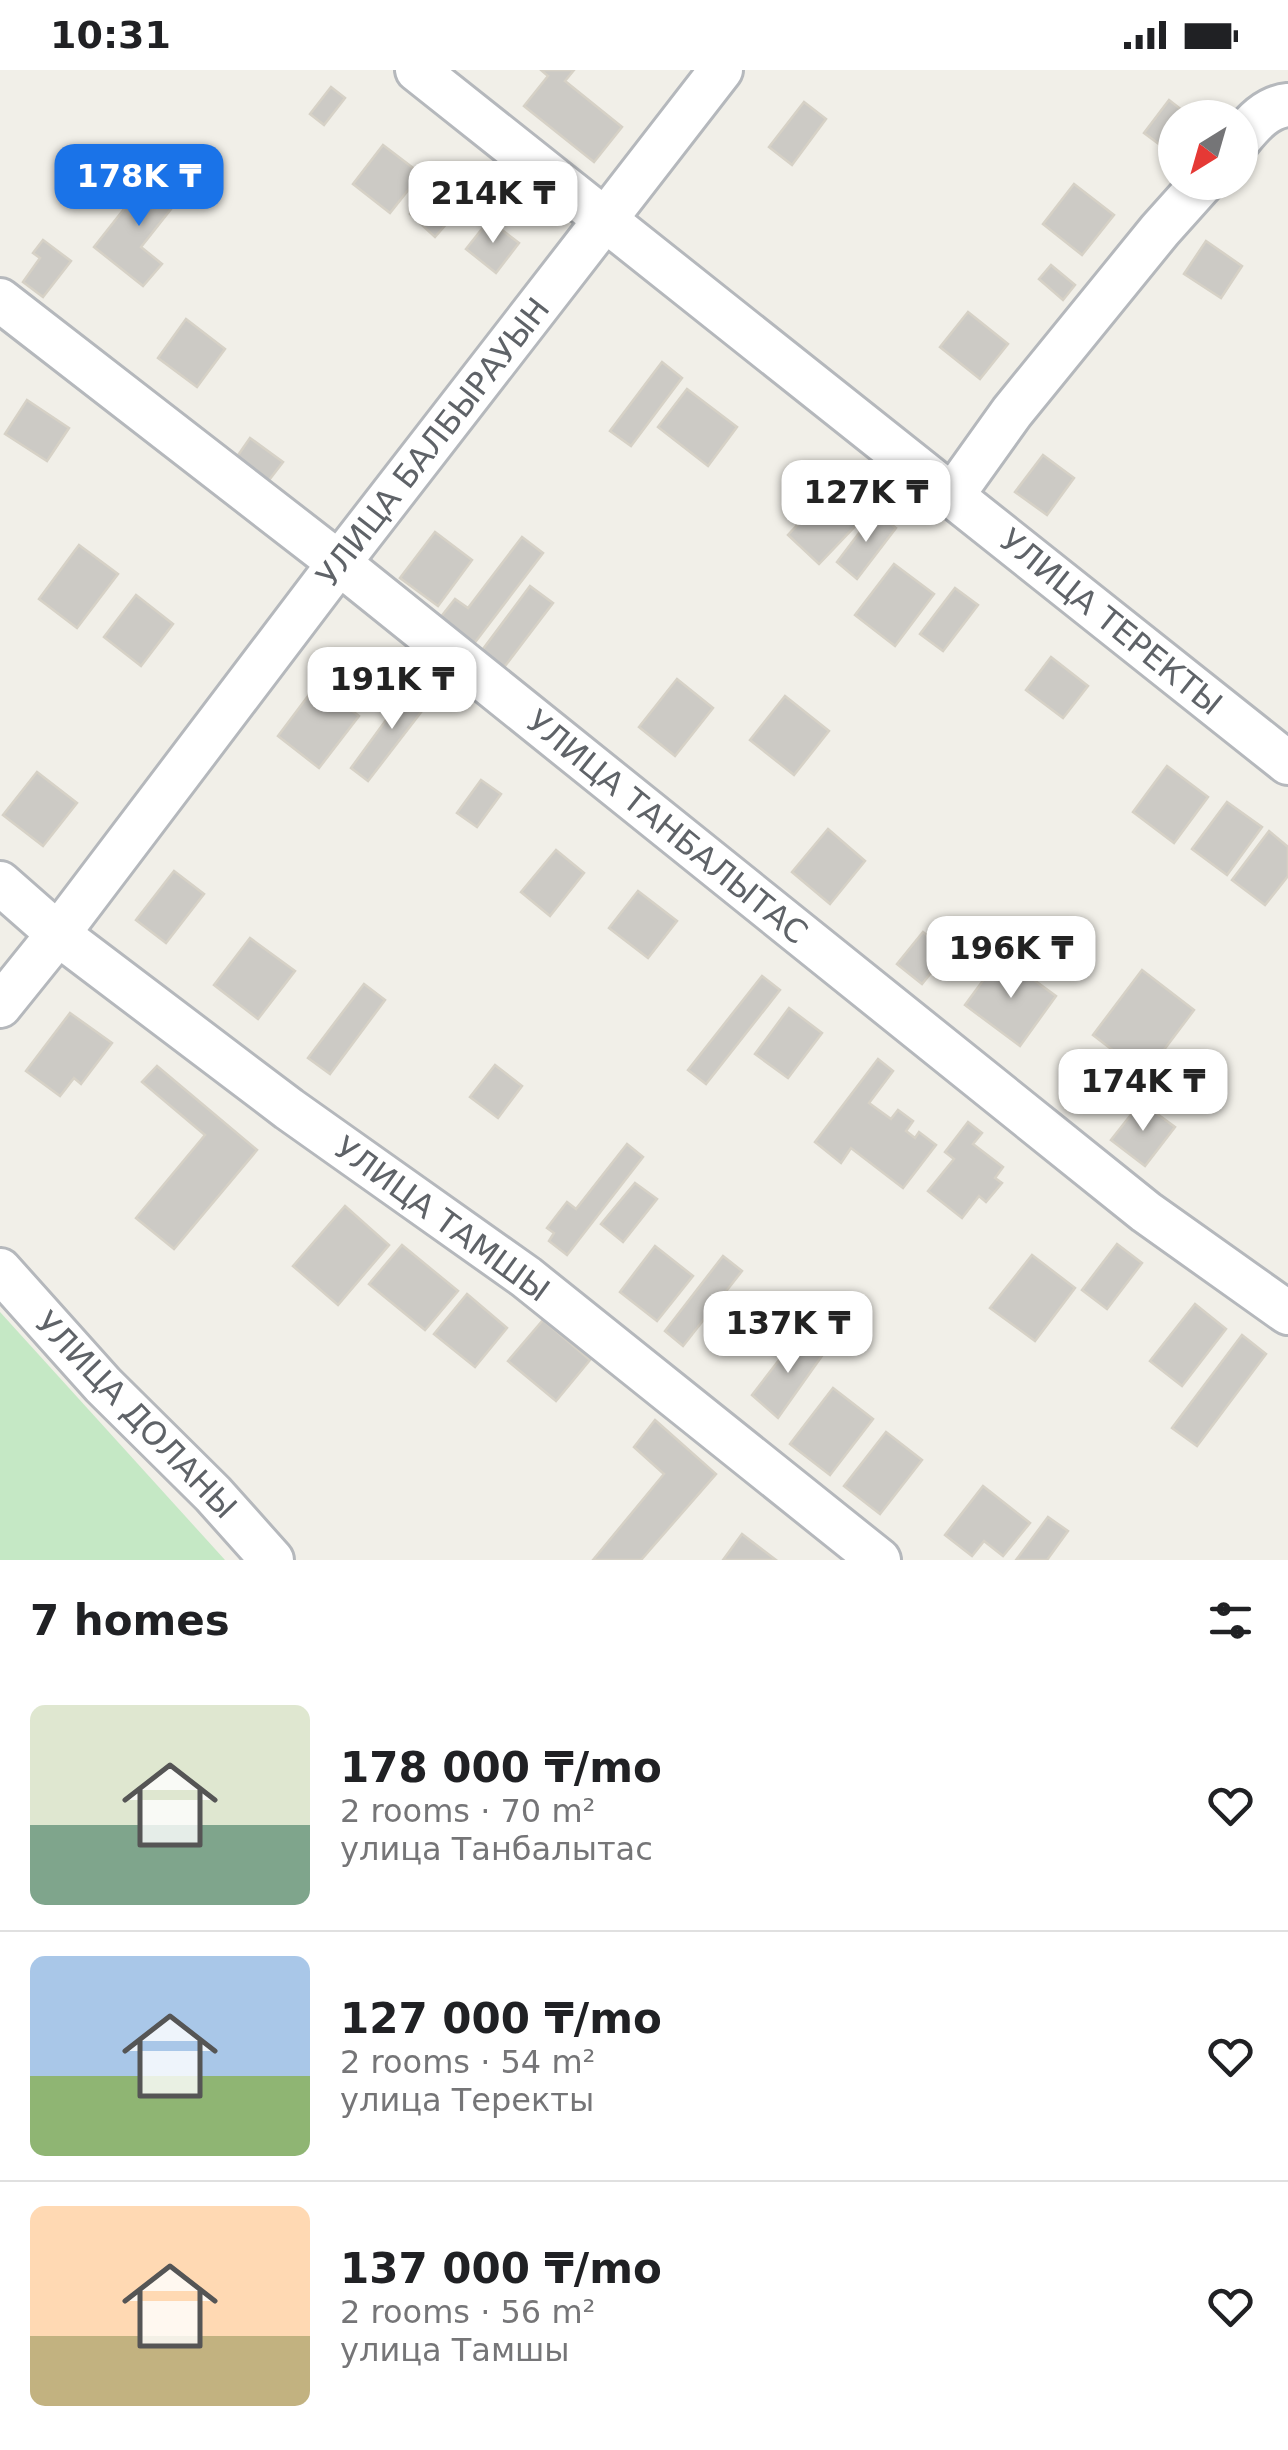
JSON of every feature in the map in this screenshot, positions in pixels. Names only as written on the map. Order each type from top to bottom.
[{"type":"street","name":"УЛИЦА ТЕРЕКТЫ","points":[[417,70],[1286,756]]},
{"type":"street","name":"УЛИЦА БАЛБЫРАУЫН","points":[[0,1006],[721,70]]},
{"type":"street","points":[[1258,118],[1288,105]]},
{"type":"street","points":[[952,496],[1012,412],[1187,200]]},
{"type":"street","name":"УЛИЦА ТАНБАЛЫТАС","points":[[0,300],[339,563],[1146,1212],[1288,1313]]},
{"type":"street","name":"УЛИЦА ТАМШЫ","points":[[0,884],[58,934],[290,1109],[526,1277],[879,1560]]},
{"type":"street","name":"УЛИЦА ДОЛАНЫ","points":[[0,1270],[103,1385],[213,1494],[272,1560]]},
{"type":"green space","points":[[0,1312],[225,1560],[0,1560]]},
{"type":"building","points":[[541,70],[574,70],[565,81],[622,127],[594,162],[524,106],[548,76]]},
{"type":"building","points":[[331,87],[345,98],[324,125],[310,114]]},
{"type":"building","points":[[804,102],[826,119],[792,165],[769,147]]},
{"type":"building","points":[[1158,115],[1158,143],[1144,133]]},
{"type":"building","points":[[383,145],[421,174],[390,213],[353,184]]},
{"type":"building","points":[[449,170],[474,192],[435,237],[410,214]]},
{"type":"building","points":[[154,171],[183,194],[141,247],[162,264],[143,286],[94,247]]},
{"type":"building","points":[[1074,184],[1114,215],[1082,255],[1043,224]]},
{"type":"building","points":[[489,220],[519,243],[496,273],[466,249]]},
{"type":"building","points":[[43,240],[71,261],[43,297],[23,282],[40,258],[33,253]]},
{"type":"building","points":[[1206,241],[1242,266],[1221,298],[1184,274]]},
{"type":"building","points":[[1051,265],[1075,285],[1063,300],[1039,279]]},
{"type":"building","points":[[968,312],[1008,344],[980,379],[940,347]]},
{"type":"building","points":[[186,319],[225,349],[197,387],[158,358]]},
{"type":"building","points":[[662,362],[682,378],[631,446],[610,431]]},
{"type":"building","points":[[687,389],[737,427],[708,466],[658,427]]},
{"type":"building","points":[[27,400],[69,428],[47,461],[5,434]]},
{"type":"building","points":[[250,438],[283,462],[266,484],[234,461]]},
{"type":"building","points":[[1043,455],[1074,478],[1047,515],[1015,492]]},
{"type":"building","points":[[828,492],[860,521],[819,564],[788,535]]},
{"type":"building","points":[[875,512],[896,528],[857,579],[837,562]]},
{"type":"building","points":[[435,532],[472,560],[438,606],[400,578]]},
{"type":"building","points":[[522,537],[543,553],[470,649],[454,636],[457,631],[440,618],[455,599],[468,608]]},
{"type":"building","points":[[79,545],[118,574],[77,628],[39,599]]},
{"type":"building","points":[[894,564],[934,594],[895,646],[855,615]]},
{"type":"building","points":[[530,586],[553,603],[502,670],[480,653]]},
{"type":"building","points":[[955,588],[978,605],[943,651],[920,634]]},
{"type":"building","points":[[136,595],[173,624],[141,666],[104,637]]},
{"type":"building","points":[[1051,657],[1088,686],[1063,718],[1026,690]]},
{"type":"building","points":[[677,679],[713,708],[675,756],[639,727]]},
{"type":"building","points":[[413,683],[432,698],[368,781],[351,768]]},
{"type":"building","points":[[317,684],[359,716],[319,768],[278,736]]},
{"type":"building","points":[[785,696],[829,731],[794,775],[750,740]]},
{"type":"building","points":[[1167,766],[1208,797],[1174,843],[1133,812]]},
{"type":"building","points":[[37,772],[77,803],[43,846],[3,815]]},
{"type":"building","points":[[481,780],[501,794],[477,827],[457,813]]},
{"type":"building","points":[[1227,802],[1262,827],[1227,875],[1192,849]]},
{"type":"building","points":[[828,829],[865,861],[830,904],[792,872]]},
{"type":"building","points":[[1269,831],[1288,847],[1288,876],[1265,905],[1232,880]]},
{"type":"building","points":[[556,850],[584,873],[550,916],[521,892]]},
{"type":"building","points":[[174,871],[204,894],[166,943],[136,920]]},
{"type":"building","points":[[638,891],[677,921],[648,958],[609,928]]},
{"type":"building","points":[[923,932],[948,952],[922,984],[897,964]]},
{"type":"building","points":[[250,938],[295,971],[258,1019],[214,985]]},
{"type":"building","points":[[1001,956],[1056,996],[1020,1046],[965,1005]]},
{"type":"building","points":[[1142,970],[1194,1010],[1145,1075],[1093,1035]]},
{"type":"building","points":[[762,976],[780,990],[706,1084],[688,1070]]},
{"type":"building","points":[[364,984],[385,1000],[330,1074],[308,1058]]},
{"type":"building","points":[[789,1008],[822,1033],[788,1078],[755,1054]]},
{"type":"building","points":[[70,1013],[112,1043],[81,1084],[74,1078],[60,1096],[26,1071]]},
{"type":"building","points":[[878,1059],[893,1071],[869,1103],[891,1119],[898,1110],[913,1121],[906,1131],[915,1138],[919,1132],[936,1145],[903,1188],[851,1148],[841,1163],[815,1142]]},
{"type":"building","points":[[495,1065],[522,1086],[498,1118],[470,1097]]},
{"type":"building","points":[[157,1066],[257,1150],[174,1249],[136,1218],[205,1135],[142,1082]]},
{"type":"building","points":[[1141,1102],[1175,1127],[1145,1166],[1111,1140]]},
{"type":"building","points":[[968,1122],[982,1133],[973,1144],[1003,1167],[995,1178],[1002,1183],[986,1202],[979,1196],[962,1218],[928,1191],[954,1159],[945,1152]]},
{"type":"building","points":[[627,1144],[643,1157],[567,1255],[549,1241],[554,1233],[547,1228],[567,1202],[576,1209]]},
{"type":"building","points":[[635,1183],[657,1199],[623,1242],[601,1224]]},
{"type":"building","points":[[345,1206],[389,1245],[338,1305],[293,1266]]},
{"type":"building","points":[[1117,1244],[1142,1263],[1107,1309],[1082,1290]]},
{"type":"building","points":[[402,1245],[458,1291],[425,1330],[369,1284]]},
{"type":"building","points":[[655,1246],[693,1276],[657,1321],[620,1292]]},
{"type":"building","points":[[1032,1255],[1075,1288],[1035,1341],[990,1308]]},
{"type":"building","points":[[723,1256],[742,1271],[683,1346],[665,1331]]},
{"type":"building","points":[[467,1294],[507,1328],[475,1367],[434,1334]]},
{"type":"building","points":[[1195,1304],[1226,1329],[1182,1386],[1150,1361]]},
{"type":"building","points":[[543,1320],[590,1360],[556,1401],[508,1361]]},
{"type":"building","points":[[799,1334],[824,1353],[778,1418],[752,1395]]},
{"type":"building","points":[[1242,1335],[1266,1354],[1197,1446],[1172,1428]]},
{"type":"building","points":[[833,1388],[873,1419],[830,1475],[790,1444]]},
{"type":"building","points":[[655,1420],[716,1474],[641,1560],[593,1560],[664,1474],[634,1447]]},
{"type":"building","points":[[886,1432],[922,1460],[880,1514],[844,1486]]},
{"type":"building","points":[[983,1486],[1030,1523],[1003,1556],[984,1541],[972,1556],[945,1535]]},
{"type":"building","points":[[1048,1517],[1068,1531],[1047,1560],[1016,1560]]},
{"type":"building","points":[[742,1534],[776,1560],[723,1560]]}]
